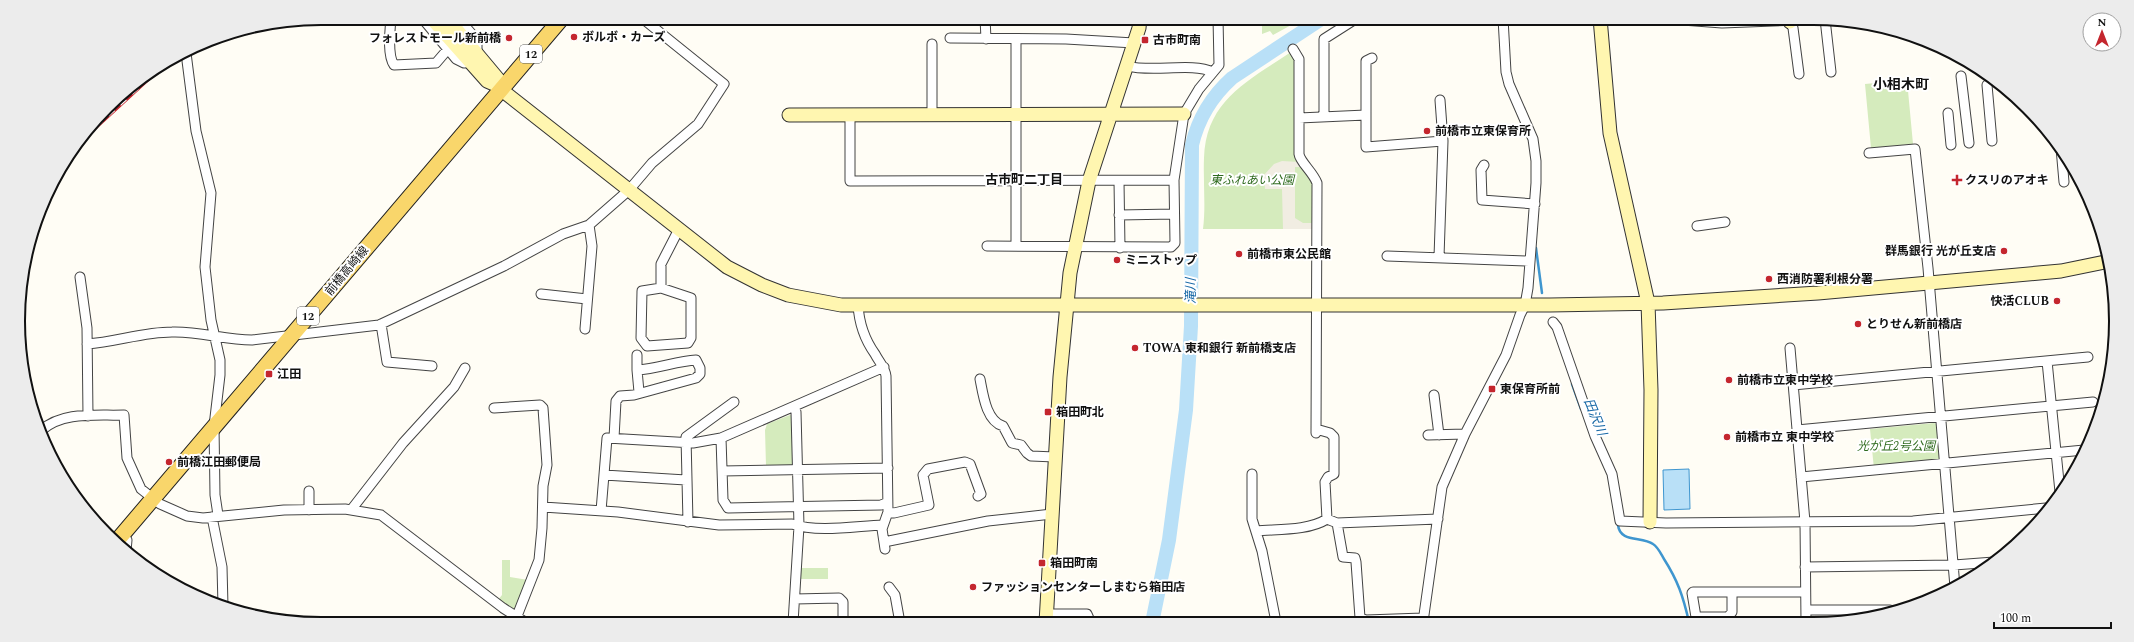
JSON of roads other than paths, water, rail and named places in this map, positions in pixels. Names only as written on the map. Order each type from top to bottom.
[{"type":"main road","name":"前橋高崎線","points":[[119,537],[556,25]]},
{"type":"street","points":[[391,25],[391,48],[392,61],[394,65],[436,63],[448,49]]},
{"type":"street","points":[[428,25],[459,61],[470,54],[477,40],[464,25]]},
{"type":"street","points":[[439,25],[470,54]]},
{"type":"street","points":[[451,25],[487,81],[501,90],[728,267],[762,285],[801,298],[841,305],[1525,305],[1648,303],[1818,293],[2061,271],[2103,262]]},
{"type":"street","points":[[87,344],[164,332],[214,335],[234,340],[366,328],[381,324],[504,266],[563,234],[589,225],[629,190],[652,163],[698,124],[724,84],[651,25]]},
{"type":"street","points":[[985,25],[986,39]]},
{"type":"street","points":[[1046,617],[1055,457],[1066,304],[1074,248],[1089,181],[1109,115],[1127,66],[1138,25]]},
{"type":"street","points":[[987,246],[1171,248],[1175,243],[1174,180],[1184,114],[1199,89],[1219,65],[1218,25]]},
{"type":"street","points":[[1324,116],[1324,39],[1346,25]]},
{"type":"street","points":[[1423,617],[1442,487],[1465,434],[1502,366],[1525,305],[1535,204],[1535,150],[1526,121],[1509,84],[1506,72],[1503,25]]},
{"type":"street","points":[[1601,25],[1610,133],[1648,303],[1651,390],[1650,522]]},
{"type":"street","points":[[1792,25],[1798,74]]},
{"type":"street","points":[[1826,26],[1831,72]]},
{"type":"street","points":[[950,38],[1074,39],[1134,43]]},
{"type":"street","points":[[1016,39],[1016,246]]},
{"type":"street","points":[[932,44],[932,115]]},
{"type":"street","points":[[1293,49],[1299,59],[1300,159],[1313,172],[1317,183],[1316,431],[1330,433],[1334,437],[1334,474],[1328,477],[1325,482],[1327,519]]},
{"type":"street","points":[[187,58],[196,131],[211,193],[205,267],[220,371],[214,426],[215,516],[222,567],[223,600]]},
{"type":"street","points":[[1372,58],[1366,61],[1366,147],[1443,141]]},
{"type":"street","points":[[1127,66],[1141,69],[1203,69],[1213,72]]},
{"type":"street","points":[[1961,76],[1969,143]]},
{"type":"street","points":[[1987,85],[1992,141]]},
{"type":"street","points":[[1439,258],[1443,141],[1440,100]]},
{"type":"street","points":[[1948,113],[1951,145]]},
{"type":"street","points":[[789,115],[1184,114]]},
{"type":"street","points":[[850,115],[850,181],[1174,180]]},
{"type":"street","points":[[1299,118],[1366,115]]},
{"type":"street","points":[[1869,153],[1915,149],[1928,268],[1955,580]]},
{"type":"street","points":[[2062,162],[2064,182]]},
{"type":"street","points":[[1484,165],[1481,170],[1482,200],[1535,204]]},
{"type":"street","points":[[1119,181],[1120,248]]},
{"type":"street","points":[[1119,215],[1174,214]]},
{"type":"street","points":[[1697,226],[1725,222]]},
{"type":"street","points":[[586,329],[592,246],[589,225]]},
{"type":"street","points":[[661,288],[661,264],[678,229]]},
{"type":"street","points":[[1387,256],[1529,261]]},
{"type":"street","points":[[80,277],[86,316],[88,416]]},
{"type":"street","points":[[661,288],[691,298],[691,338],[688,343],[647,346],[643,343],[641,338],[642,291],[661,288]]},
{"type":"street","points":[[541,294],[587,299]]},
{"type":"street","points":[[858,305],[860,324],[871,348],[884,367],[886,376],[888,468],[887,507],[883,525],[885,546],[988,521],[1052,514]]},
{"type":"street","points":[[1553,322],[1557,326],[1595,436],[1612,474],[1620,521],[1913,521],[2042,508]]},
{"type":"street","points":[[381,324],[385,360],[418,366],[432,366]]},
{"type":"street","points":[[1790,348],[1805,522],[1806,617]]},
{"type":"street","points":[[637,354],[639,392]]},
{"type":"street","points":[[1793,385],[2088,357]]},
{"type":"street","points":[[614,438],[616,401],[620,396],[634,395],[639,392],[696,378],[700,374],[700,368],[696,360],[668,366],[637,370]]},
{"type":"street","points":[[2047,361],[2059,485]]},
{"type":"street","points":[[601,511],[606,441],[609,438],[704,442],[721,438],[884,367]]},
{"type":"street","points":[[351,510],[403,443],[454,386],[465,368]]},
{"type":"street","points":[[980,379],[985,402],[993,420],[1003,426],[1012,443],[1021,445],[1031,456],[1055,457]]},
{"type":"street","points":[[1434,395],[1439,435]]},
{"type":"street","points":[[688,522],[686,437],[734,402]]},
{"type":"street","points":[[1797,430],[2093,402]]},
{"type":"street","points":[[46,428],[62,418],[124,415],[127,458],[141,489],[160,504],[187,516],[215,516],[284,510],[351,510],[381,515],[484,594],[517,616],[539,560],[543,486],[547,459],[542,406],[494,408]]},
{"type":"street","points":[[794,407],[796,412],[799,526],[794,617]]},
{"type":"street","points":[[1428,435],[1465,434]]},
{"type":"street","points":[[721,438],[723,500],[728,508],[882,505],[894,513],[929,505],[923,475],[928,469],[965,462],[970,464],[981,494],[978,496]]},
{"type":"street","points":[[1801,477],[2079,451]]},
{"type":"street","points":[[722,471],[888,468]]},
{"type":"street","points":[[1252,474],[1251,511],[1275,617]]},
{"type":"street","points":[[604,475],[686,480]]},
{"type":"street","points":[[309,492],[309,510]]},
{"type":"street","points":[[543,507],[601,511],[726,526],[792,524],[825,528],[883,525]]},
{"type":"street","points":[[1327,519],[1337,523],[1438,519]]},
{"type":"street","points":[[1256,531],[1308,526],[1319,524],[1327,519]]},
{"type":"street","points":[[1337,523],[1343,557],[1355,558],[1356,562],[1360,617]]},
{"type":"street","points":[[120,538],[127,540],[127,544]]},
{"type":"street","points":[[1805,567],[1954,566],[1983,563]]},
{"type":"street","points":[[889,587],[895,595],[899,617]]},
{"type":"street","points":[[1732,592],[1732,612],[1728,617],[1696,617],[1692,593],[1732,592],[1806,592]]},
{"type":"street","points":[[795,599],[839,598],[843,602],[843,617]]},
{"type":"street","points":[[1806,610],[1876,610]]},
{"type":"street","points":[[1056,617],[1087,614],[1088,617]]},
{"type":"water","points":[[1689,469],[1690,509],[1664,510],[1663,470]]},
{"type":"waterway","name":"滝川","points":[[1153,617],[1169,540],[1186,410],[1191,326],[1192,145],[1198,126],[1207,108],[1218,92],[1232,78],[1312,25]]},
{"type":"waterway","name":"田沢川","points":[[1536,248],[1542,293]]},
{"type":"waterway","name":"田沢川","points":[[1572,384],[1581,409]]},
{"type":"waterway","name":"田沢川","points":[[1618,525],[1620,531],[1627,537],[1643,540],[1655,545],[1669,567],[1676,582],[1682,596],[1688,617]]},
{"type":"railway","points":[[109,115],[138,89]]},
{"type":"place","name":"ボルボ・カーズ","points":[[574,37]]},
{"type":"place","name":"フォレストモール新前橋","points":[[509,38]]},
{"type":"place","name":"古市町南","points":[[1145,40]]},
{"type":"place","name":"前橋市立東保育所","points":[[1427,131]]},
{"type":"place","name":"クスリのアオキ","points":[[1957,180]]},
{"type":"place","name":"群馬銀行 光が丘支店","points":[[2004,251]]},
{"type":"place","name":"前橋市東公民館","points":[[1239,254]]},
{"type":"place","name":"ミニストップ","points":[[1117,260]]},
{"type":"place","name":"西消防署利根分署","points":[[1769,279]]},
{"type":"place","name":"快活CLUB","points":[[2057,301]]},
{"type":"place","name":"とりせん新前橋店","points":[[1858,324]]},
{"type":"place","name":"TOWA 東和銀行 新前橋支店","points":[[1135,348]]},
{"type":"place","name":"江田","points":[[269,374]]},
{"type":"place","name":"前橋市立東中学校","points":[[1729,380]]},
{"type":"place","name":"東保育所前","points":[[1492,389]]},
{"type":"place","name":"箱田町北","points":[[1048,412]]},
{"type":"place","name":"前橋市立 東中学校","points":[[1727,437]]},
{"type":"place","name":"前橋江田郵便局","points":[[169,462]]},
{"type":"place","name":"箱田町南","points":[[1042,563]]},
{"type":"place","name":"ファッションセンターしまむら箱田店","points":[[973,587]]},
{"type":"district","name":"小相木町","points":[[1901,84]]},
{"type":"district","name":"古市町二丁目","points":[[1024,180]]},
{"type":"park label","name":"東ふれあい公園","points":[[1252,180]]},
{"type":"park label","name":"光が丘2号公園","points":[[1896,446]]}]
